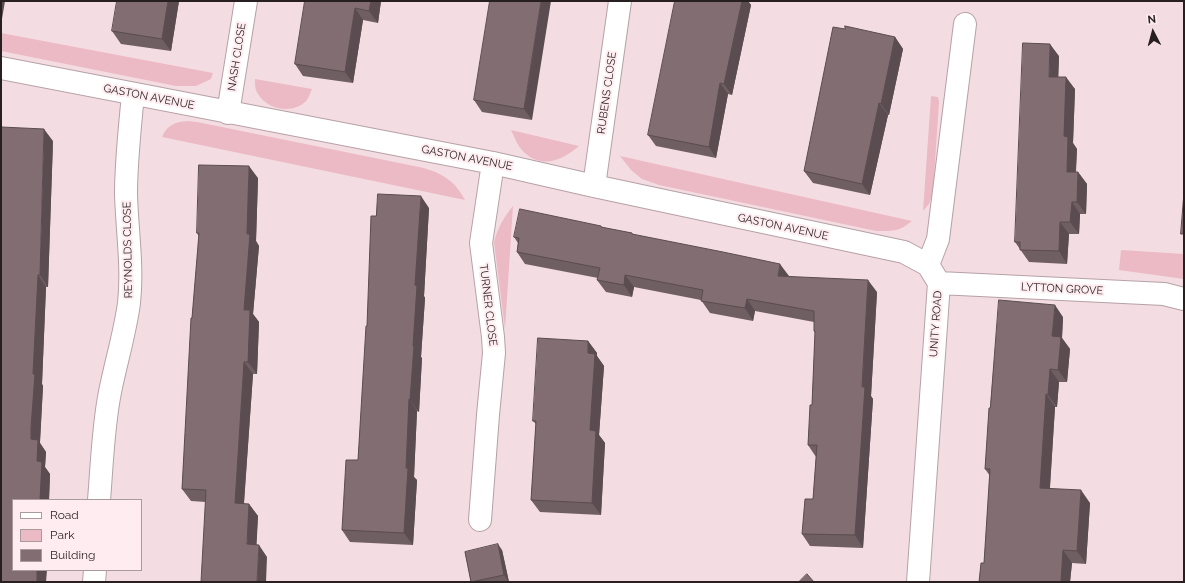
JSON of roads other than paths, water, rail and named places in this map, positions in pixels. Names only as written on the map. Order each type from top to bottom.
[{"type":"street","name":"NASH CLOSE","points":[[228,113],[246,1]]},
{"type":"street","name":"RUBENS CLOSE","points":[[594,186],[620,1]]},
{"type":"street","name":"UNITY ROAD","points":[[918,582],[934,274],[965,24]]},
{"type":"street","name":"GASTON AVENUE","points":[[1,68],[493,163],[904,252],[934,274]]},
{"type":"street","name":"REYNOLDS CLOSE","points":[[99,499],[103,442],[110,392],[122,344],[129,302],[130,259],[126,175],[133,94]]},
{"type":"street","name":"TURNER CLOSE","points":[[480,520],[494,353],[481,243],[493,163]]},
{"type":"street","name":"LYTTON GROVE","points":[[934,274],[1164,294],[1184,299]]},
{"type":"street","points":[[94,582],[95,571]]}]
